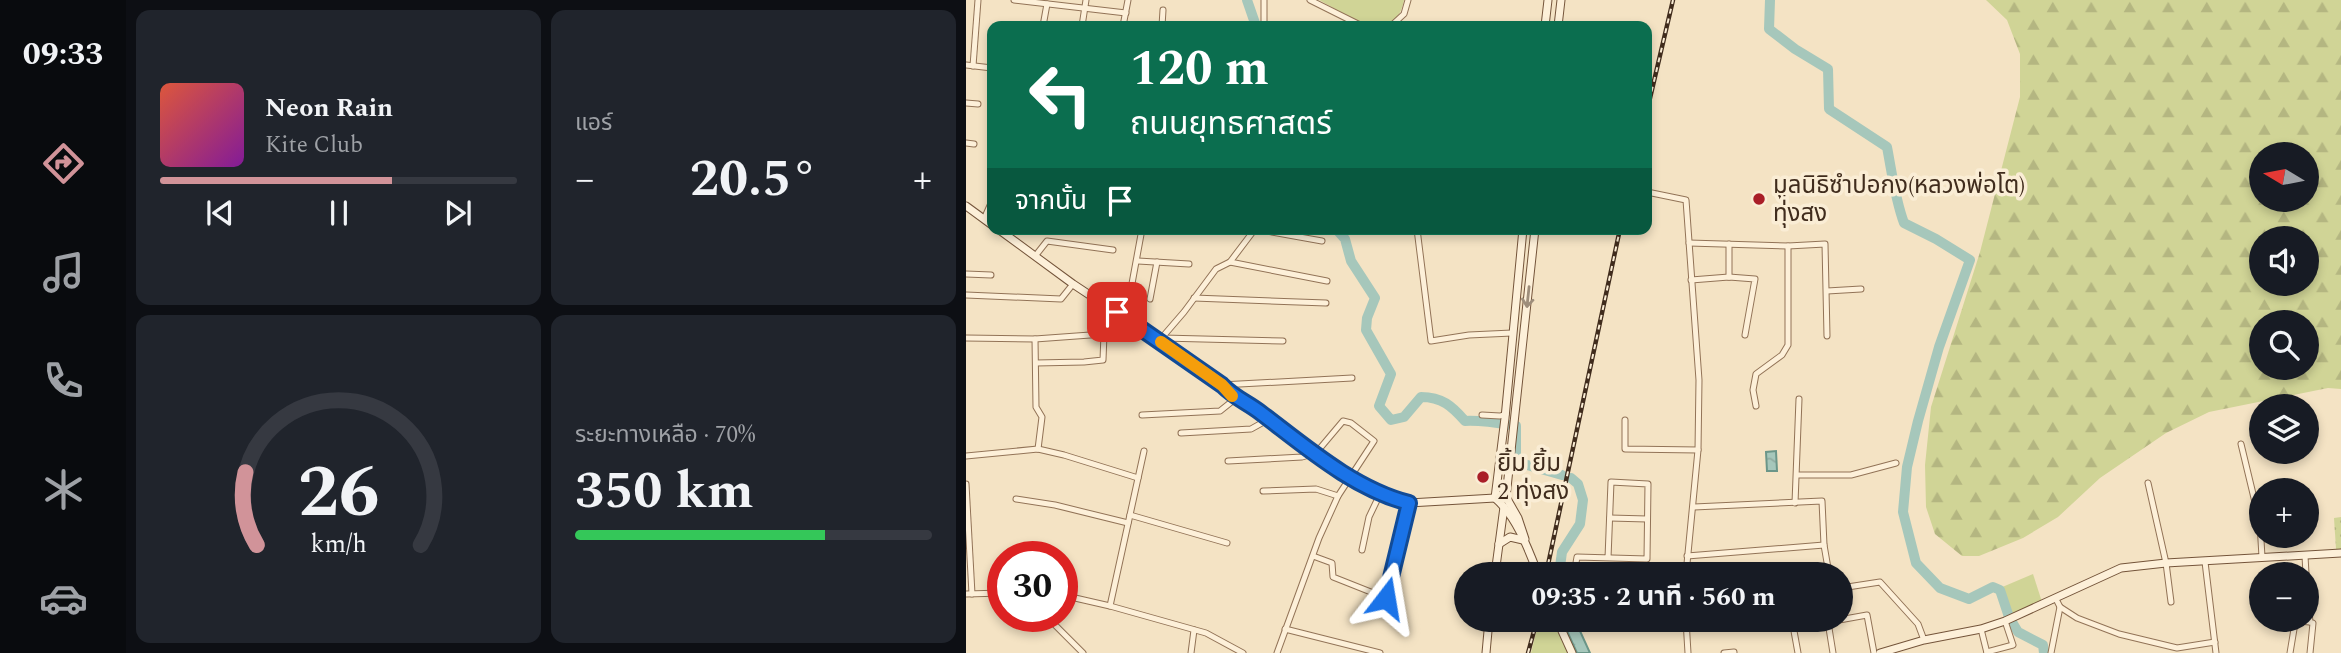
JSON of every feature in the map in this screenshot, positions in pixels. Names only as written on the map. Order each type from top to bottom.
[{"type":"street","points":[[970,65],[978,0]]},
{"type":"street","points":[[1014,0],[1047,4],[1085,4],[1126,13]]},
{"type":"street","points":[[1124,21],[1128,0]]},
{"type":"street","points":[[1264,0],[1264,21]]},
{"type":"street","points":[[1310,0],[1352,21]]},
{"type":"street","points":[[1397,21],[1408,0]]},
{"type":"street","points":[[1546,21],[1548,0]]},
{"type":"street","points":[[1559,21],[1561,0]]},
{"type":"street","points":[[1044,21],[1047,4]]},
{"type":"street","points":[[1162,21],[1163,10]]},
{"type":"street","points":[[966,103],[978,104]]},
{"type":"street","points":[[966,143],[974,144]]},
{"type":"street","points":[[1652,193],[1686,201],[1699,380],[1698,450],[1687,562]]},
{"type":"street","points":[[966,206],[987,221]]},
{"type":"street","points":[[984,219],[987,212]]},
{"type":"street","points":[[1007,235],[1073,284],[1161,339],[1222,385],[1236,399],[1259,411],[1316,453],[1380,494],[1409,503],[1495,498],[1504,506],[1533,562]]},
{"type":"street","points":[[1036,363],[1103,360],[1104,334],[1131,289],[1141,235]]},
{"type":"street","points":[[1161,339],[1216,268],[1230,262],[1250,235]]},
{"type":"street","points":[[1288,235],[1322,241]]},
{"type":"street","points":[[1418,235],[1431,341],[1469,335],[1512,333]]},
{"type":"street","points":[[1497,562],[1511,448],[1508,418],[1512,333],[1522,235]]},
{"type":"street","points":[[1495,498],[1534,235]]},
{"type":"street","points":[[1036,255],[1047,241],[1114,250]]},
{"type":"street","points":[[1689,243],[1788,246],[1825,244],[1827,336]]},
{"type":"street","points":[[1729,244],[1729,277]]},
{"type":"street","points":[[1756,406],[1753,390],[1756,374],[1782,355],[1788,345],[1788,246]]},
{"type":"street","points":[[1138,261],[1189,264]]},
{"type":"street","points":[[1150,299],[1157,262]]},
{"type":"street","points":[[1230,262],[1327,281]]},
{"type":"street","points":[[966,274],[991,275]]},
{"type":"street","points":[[1692,280],[1729,277],[1755,279],[1745,335]]},
{"type":"street","points":[[966,295],[1061,299],[1073,284]]},
{"type":"street","points":[[1827,291],[1861,289]]},
{"type":"street","points":[[1195,298],[1326,303]]},
{"type":"street","points":[[966,338],[1035,339],[1104,334]]},
{"type":"street","points":[[1035,339],[1035,407],[1042,417],[1038,449]]},
{"type":"street","points":[[1161,339],[1283,341]]},
{"type":"street","points":[[1222,385],[1352,378]]},
{"type":"street","points":[[1142,415],[1220,411],[1236,399]]},
{"type":"street","points":[[1795,503],[1799,399]]},
{"type":"street","points":[[1482,415],[1508,418]]},
{"type":"street","points":[[1181,433],[1251,429],[1269,419]]},
{"type":"street","points":[[1625,420],[1625,449],[1698,450]]},
{"type":"street","points":[[1228,461],[1302,457],[1316,453],[1343,421],[1351,423],[1374,441],[1338,496],[1312,556],[1277,653]]},
{"type":"street","points":[[2241,444],[2259,523],[2262,557]]},
{"type":"street","points":[[966,456],[1038,449],[1138,478]]},
{"type":"street","points":[[1110,606],[1144,451]]},
{"type":"street","points":[[1797,475],[1851,475],[1896,463]]},
{"type":"street","points":[[1508,478],[1515,512]]},
{"type":"street","points":[[1576,562],[1577,557],[1608,558],[1647,559],[1648,484],[1611,482],[1608,558]]},
{"type":"street","points":[[2148,483],[2166,563],[2171,602]]},
{"type":"street","points":[[966,484],[969,594],[987,593]]},
{"type":"street","points":[[1263,491],[1316,489],[1338,496]]},
{"type":"street","points":[[1362,550],[1369,517],[1380,494]]},
{"type":"street","points":[[1506,497],[1524,532],[1525,543]]},
{"type":"street","points":[[1016,499],[1055,505],[1128,523]]},
{"type":"street","points":[[1694,507],[1822,501],[1827,562]]},
{"type":"street","points":[[1382,611],[1409,503]]},
{"type":"street","points":[[1130,516],[1227,543]]},
{"type":"street","points":[[1610,519],[1647,519]]},
{"type":"street","points":[[1499,544],[1510,537],[1525,543]]},
{"type":"street","points":[[1687,556],[1824,545]]},
{"type":"street","points":[[1880,653],[1903,650],[1924,640],[1981,629],[2006,621],[2110,572],[2166,563],[2341,553]]},
{"type":"street","points":[[1312,556],[1332,563],[1333,577],[1386,598]]},
{"type":"street","points":[[2305,556],[2305,562]]},
{"type":"street","points":[[2205,562],[2217,653]]},
{"type":"street","points":[[1853,586],[1880,582],[1918,624],[1924,640]]},
{"type":"street","points":[[1078,599],[1194,629],[1243,653]]},
{"type":"street","points":[[2056,599],[2060,607],[2077,618],[2119,634],[2177,648],[2215,642]]},
{"type":"street","points":[[2051,653],[2060,607]]},
{"type":"street","points":[[1833,653],[1828,622],[1867,615],[1874,653]]},
{"type":"street","points":[[1981,629],[1987,653],[2013,645],[2006,621]]},
{"type":"street","points":[[1191,653],[1194,629]]},
{"type":"street","points":[[1285,629],[1357,650],[1380,653]]},
{"type":"street","points":[[1062,632],[1083,653]]},
{"type":"street","points":[[1486,653],[1488,632]]},
{"type":"street","points":[[1562,632],[1572,653]]},
{"type":"street","points":[[1687,632],[1688,653]]},
{"type":"street","points":[[1794,632],[1798,653]]},
{"type":"street","points":[[2290,653],[2294,632]]},
{"type":"street","points":[[2310,653],[2312,632]]},
{"type":"street","points":[[1724,653],[1734,652]]},
{"type":"green space","points":[[1319,0],[1404,0],[1399,15],[1392,21],[1354,19]]},
{"type":"green space","points":[[1986,0],[2341,0],[2341,389],[2328,388],[2298,394],[2249,394],[2249,404],[2209,412],[2166,433],[2100,478],[2058,517],[2023,538],[1979,556],[1962,556],[1935,534],[1926,507],[1925,465],[1931,407],[1980,252],[2020,97],[2020,54],[2007,20]]},
{"type":"green space","points":[[2341,517],[2341,549],[2336,549],[2334,518]]},
{"type":"green space","points":[[2033,574],[2042,602],[2009,617],[2000,588]]},
{"type":"green space","points":[[1536,632],[1562,632],[1572,653],[1531,653]]},
{"type":"water","points":[[1776,451],[1777,471],[1767,471],[1766,452]]},
{"type":"water","points":[[1567,632],[1580,632],[1590,653],[1577,653]]},
{"type":"waterway","points":[[1247,0],[1254,21]]},
{"type":"waterway","points":[[1770,0],[1769,29],[1828,69],[1829,109],[1887,147],[1904,223],[1970,260],[1939,347],[1918,421],[1907,467],[1903,512],[1916,563],[1940,588],[1969,599],[1993,587],[2000,590],[2009,617],[2018,632],[2043,645],[2044,653]]},
{"type":"waterway","points":[[1341,235],[1351,261],[1375,298],[1367,318],[1366,330],[1391,374],[1379,406],[1391,420],[1404,417],[1421,397],[1435,399],[1451,407],[1465,421],[1516,426],[1516,458],[1524,464],[1562,475]]},
{"type":"waterway","points":[[1561,562],[1562,552],[1580,524],[1583,500],[1578,484],[1571,478]]},
{"type":"railway","points":[[1652,90],[1673,0]]},
{"type":"railway","points":[[1549,562],[1619,235]]},
{"type":"railway","points":[[1528,653],[1534,632]]},
{"type":"slow traffic","points":[[1161,342],[1222,385],[1232,396]]},
{"type":"place","name":"มูลนิธิซำปอกง(หลวงพ่อโต) ทุ่งสง","points":[[1759,199]]},
{"type":"place","name":"ยิ้ม ยิ้ม 2 ทุ่งสง","points":[[1483,477]]},
{"type":"route","points":[[1117,312],[1222,385],[1236,399],[1259,411],[1350,476],[1380,494],[1409,503],[1386,598]]}]
